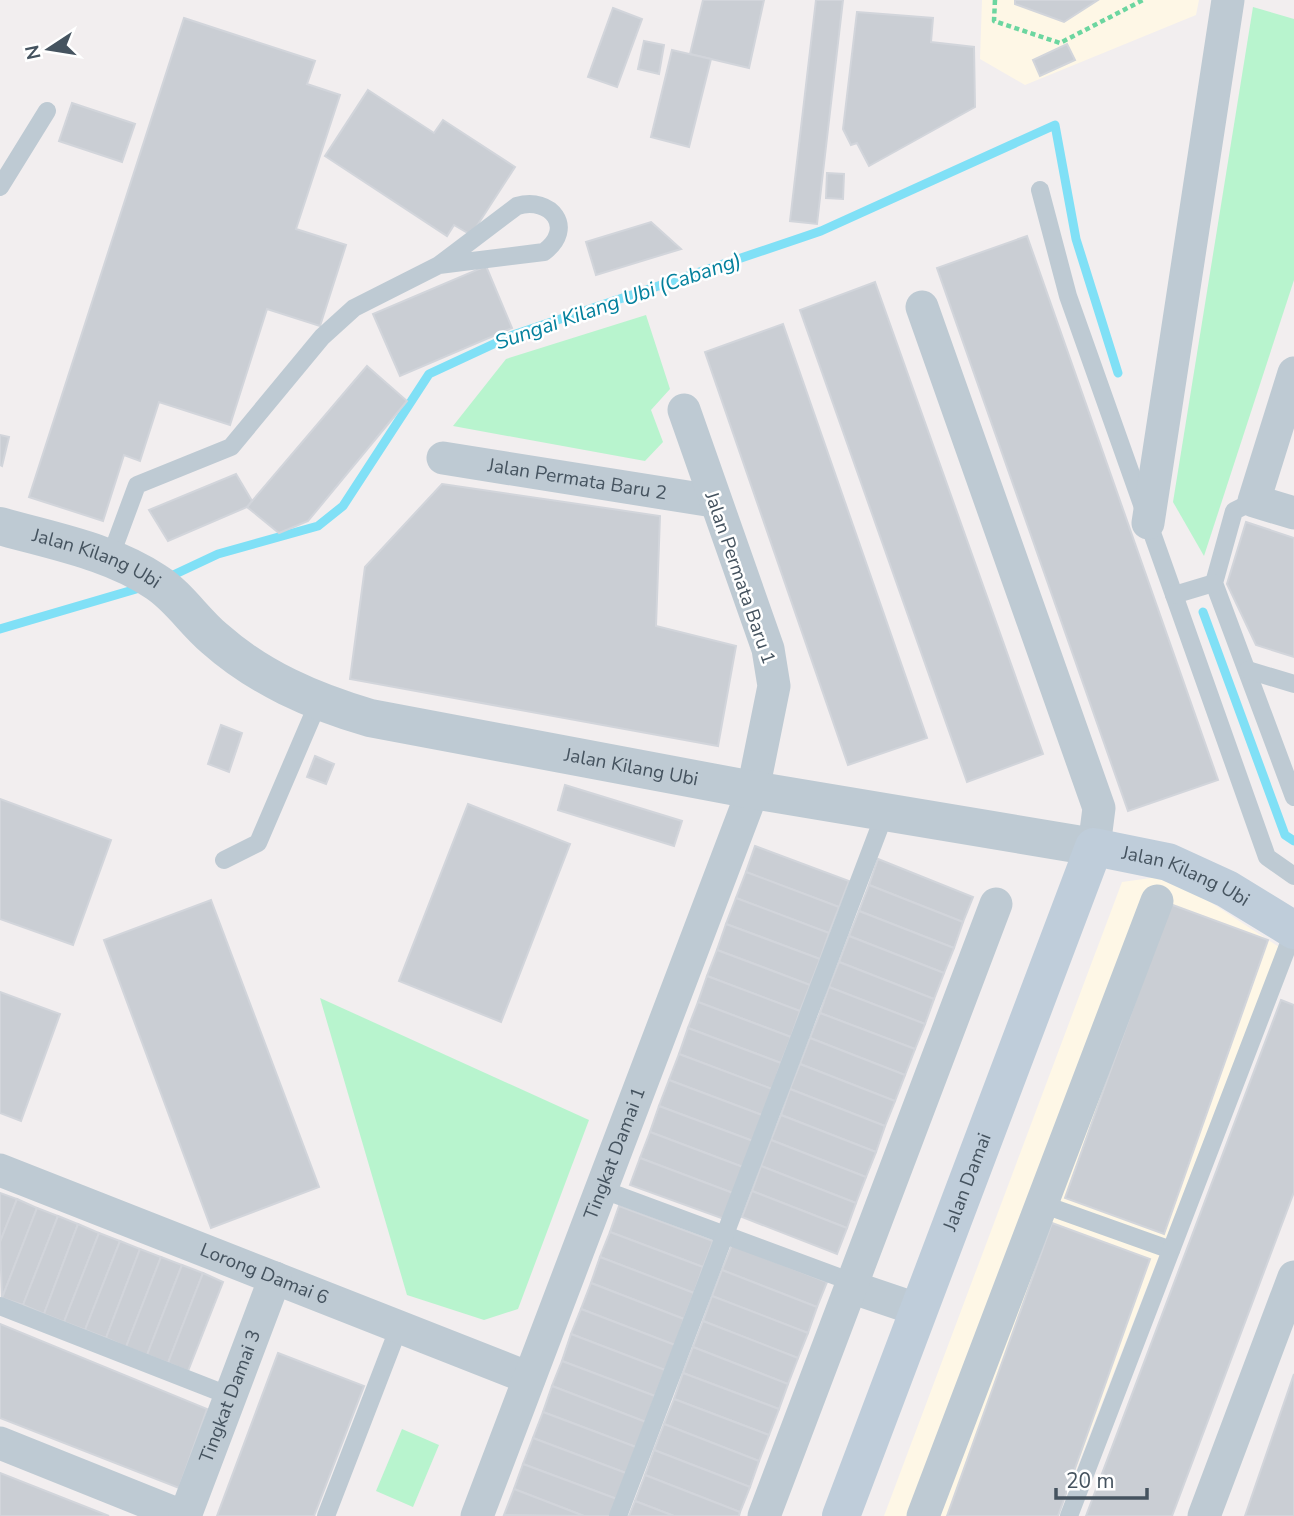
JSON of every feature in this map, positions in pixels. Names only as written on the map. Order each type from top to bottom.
[{"type":"main road","name":"Jalan Kilang Ubi","points":[[1094,847],[1168,862],[1227,889],[1294,930]]},
{"type":"main road","name":"Jalan Damai","points":[[848,1514],[919,1310],[1094,847]]},
{"type":"street","points":[[1148,523],[1228,0]]},
{"type":"street","points":[[922,307],[1099,808],[1094,847]]},
{"type":"street","points":[[1294,373],[1254,501],[1294,513]]},
{"type":"street","name":"Jalan Permata Baru 1","points":[[684,410],[713,501],[768,649],[774,686],[753,790]]},
{"type":"street","name":"Jalan Permata Baru 2","points":[[443,458],[713,501]]},
{"type":"street","name":"Jalan Kilang Ubi","points":[[0,526],[110,558],[158,582],[215,639],[266,676],[318,703],[370,718],[753,790],[1094,847]]},
{"type":"street","name":"Tingkat Damai 1","points":[[477,1516],[753,790]]},
{"type":"street","points":[[923,1516],[1157,901]]},
{"type":"street","points":[[764,1516],[996,904]]},
{"type":"street","name":"Lorong Damai 6","points":[[0,1170],[529,1378]]},
{"type":"street","name":"Tingkat Damai 3","points":[[184,1516],[275,1278]]},
{"type":"street","points":[[1204,1516],[1294,1278]]},
{"type":"street","points":[[852,1285],[919,1310]]},
{"type":"street","points":[[0,1443],[184,1516]]},
{"type":"lane","points":[[0,187],[47,111]]},
{"type":"lane","points":[[1040,190],[1068,296],[1267,857],[1294,876]]},
{"type":"lane","points":[[110,558],[136,485],[231,447],[322,337],[354,308],[439,265],[471,237],[517,206],[530,202],[542,204],[554,214],[560,228],[557,243],[544,253],[439,265]]},
{"type":"lane","points":[[1254,501],[1234,511],[1214,583],[1294,797]]},
{"type":"lane","points":[[1174,595],[1214,583]]},
{"type":"lane","points":[[1248,670],[1294,684]]},
{"type":"lane","points":[[224,860],[257,843],[318,703]]},
{"type":"lane","points":[[618,1516],[885,813]]},
{"type":"lane","points":[[1069,1516],[1294,930]]},
{"type":"lane","points":[[601,1189],[852,1285]]},
{"type":"lane","points":[[1042,1204],[1171,1251]]},
{"type":"lane","points":[[0,1306],[230,1396]]},
{"type":"lane","points":[[326,1516],[399,1327]]},
{"type":"path","points":[[995,0],[994,21],[1060,43],[1143,0]]},
{"type":"shaded area","points":[[982,0],[1199,0],[1196,15],[1025,85],[980,59]]},
{"type":"shaded area","points":[[1158,877],[1195,892],[1279,947],[1058,1516],[884,1516],[1122,882]]},
{"type":"green space","points":[[1253,7],[1294,19],[1294,280],[1204,556],[1173,502]]},
{"type":"green space","points":[[646,315],[670,389],[651,410],[663,442],[645,461],[453,426],[506,359]]},
{"type":"green space","points":[[320,998],[589,1120],[518,1309],[484,1320],[407,1295]]},
{"type":"green space","points":[[402,1429],[439,1445],[413,1507],[376,1491]]},
{"type":"building","points":[[703,0],[764,0],[749,68],[690,54]]},
{"type":"building","points":[[816,0],[843,0],[817,224],[790,221]]},
{"type":"building","points":[[1015,0],[1098,0],[1064,22],[1015,4]]},
{"type":"building","points":[[613,8],[642,19],[617,87],[588,77]]},
{"type":"building","points":[[857,12],[933,18],[931,42],[974,47],[975,107],[869,166],[857,143],[851,145],[843,129]]},
{"type":"building","points":[[184,18],[315,61],[307,84],[340,95],[296,229],[346,245],[320,326],[267,309],[230,425],[159,402],[140,461],[124,455],[103,521],[29,497]]},
{"type":"building","points":[[644,41],[664,45],[659,74],[638,69]]},
{"type":"building","points":[[1067,44],[1075,60],[1040,76],[1033,60]]},
{"type":"building","points":[[672,50],[711,59],[689,147],[651,137]]},
{"type":"building","points":[[368,90],[434,133],[443,120],[515,167],[471,235],[454,225],[447,236],[325,156]]},
{"type":"building","points":[[72,103],[135,124],[122,162],[59,141]]},
{"type":"building","points":[[827,173],[844,174],[843,199],[826,198]]},
{"type":"building","points":[[651,222],[681,249],[596,275],[586,242]]},
{"type":"building","points":[[1027,236],[1218,780],[1128,811],[937,268]]},
{"type":"building","points":[[486,266],[512,328],[400,376],[373,314]]},
{"type":"building","points":[[875,282],[1043,754],[967,782],[800,310]]},
{"type":"building","points":[[783,324],[927,738],[848,765],[705,352]]},
{"type":"building","points":[[367,366],[407,401],[308,521],[279,533],[247,507]]},
{"type":"building","points":[[0,435],[9,437],[2,466],[0,465]]},
{"type":"building","points":[[236,474],[252,501],[247,507],[168,541],[149,510]]},
{"type":"building","points":[[442,484],[660,516],[656,626],[736,646],[718,746],[350,679],[365,567]]},
{"type":"building","points":[[1246,522],[1294,538],[1294,657],[1256,645],[1227,584]]},
{"type":"building","points":[[221,725],[242,733],[229,772],[208,764]]},
{"type":"building","points":[[315,756],[334,764],[326,784],[307,777]]},
{"type":"building","points":[[565,785],[682,821],[674,846],[558,810]]},
{"type":"building","points":[[0,799],[111,840],[73,945],[0,919]]},
{"type":"building","points":[[468,804],[570,844],[501,1022],[399,981]]},
{"type":"building","points":[[755,846],[849,881],[839,907],[746,872]]},
{"type":"building","points":[[878,859],[973,897],[963,922],[869,885]]},
{"type":"building","points":[[746,872],[839,907],[829,933],[736,898]]},
{"type":"building","points":[[869,885],[963,922],[954,948],[859,911]]},
{"type":"building","points":[[736,898],[829,933],[820,959],[726,924]]},
{"type":"building","points":[[211,900],[319,1187],[211,1228],[104,940]]},
{"type":"building","points":[[1170,904],[1268,940],[1164,1234],[1065,1198]]},
{"type":"building","points":[[859,911],[954,948],[944,973],[849,936]]},
{"type":"building","points":[[726,924],[820,959],[810,985],[717,950]]},
{"type":"building","points":[[849,936],[944,973],[934,999],[839,962]]},
{"type":"building","points":[[717,950],[810,985],[800,1011],[707,976]]},
{"type":"building","points":[[839,962],[934,999],[925,1024],[829,987]]},
{"type":"building","points":[[707,976],[800,1011],[791,1037],[698,1002]]},
{"type":"building","points":[[829,987],[925,1024],[915,1049],[820,1013]]},
{"type":"building","points":[[0,992],[60,1014],[21,1121],[0,1113]]},
{"type":"building","points":[[1281,1000],[1294,1005],[1294,1192],[1172,1516],[1086,1516]]},
{"type":"building","points":[[698,1002],[791,1037],[781,1063],[688,1028]]},
{"type":"building","points":[[820,1013],[915,1049],[905,1075],[810,1038]]},
{"type":"building","points":[[688,1028],[781,1063],[772,1089],[679,1054]]},
{"type":"building","points":[[810,1038],[905,1075],[895,1101],[800,1064]]},
{"type":"building","points":[[679,1054],[772,1089],[762,1115],[669,1080]]},
{"type":"building","points":[[800,1064],[895,1101],[885,1126],[790,1089]]},
{"type":"building","points":[[669,1080],[762,1115],[753,1141],[659,1106]]},
{"type":"building","points":[[790,1089],[885,1126],[876,1152],[781,1115]]},
{"type":"building","points":[[659,1106],[753,1141],[743,1167],[650,1132]]},
{"type":"building","points":[[781,1115],[876,1152],[866,1177],[771,1140]]},
{"type":"building","points":[[650,1132],[743,1167],[733,1193],[640,1158]]},
{"type":"building","points":[[771,1140],[866,1177],[856,1203],[761,1166]]},
{"type":"building","points":[[640,1158],[733,1193],[724,1219],[630,1185]]},
{"type":"building","points":[[761,1166],[856,1203],[847,1228],[752,1191]]},
{"type":"building","points":[[752,1191],[847,1228],[837,1254],[742,1217]]},
{"type":"building","points":[[0,1193],[17,1199],[0,1242]]},
{"type":"building","points":[[17,1199],[37,1208],[2,1298],[0,1242]]},
{"type":"building","points":[[619,1206],[713,1241],[703,1267],[610,1232]]},
{"type":"building","points":[[37,1208],[58,1216],[23,1305],[2,1298]]},
{"type":"building","points":[[58,1216],[78,1224],[44,1314],[23,1305]]},
{"type":"building","points":[[1052,1223],[1150,1259],[1058,1516],[947,1516]]},
{"type":"building","points":[[78,1224],[99,1233],[64,1322],[44,1314]]},
{"type":"building","points":[[610,1232],[703,1267],[694,1293],[600,1257]]},
{"type":"building","points":[[99,1233],[120,1241],[85,1330],[64,1322]]},
{"type":"building","points":[[120,1241],[140,1249],[106,1338],[85,1330]]},
{"type":"building","points":[[732,1245],[827,1282],[817,1307],[722,1270]]},
{"type":"building","points":[[140,1249],[161,1257],[126,1347],[106,1338]]},
{"type":"building","points":[[161,1257],[182,1265],[147,1355],[126,1347]]},
{"type":"building","points":[[600,1257],[694,1293],[684,1319],[591,1283]]},
{"type":"building","points":[[182,1265],[203,1273],[168,1363],[147,1355]]},
{"type":"building","points":[[722,1270],[817,1307],[808,1333],[712,1296]]},
{"type":"building","points":[[203,1273],[223,1282],[188,1371],[168,1363]]},
{"type":"building","points":[[591,1283],[684,1319],[675,1345],[581,1309]]},
{"type":"building","points":[[712,1296],[808,1333],[798,1358],[703,1321]]},
{"type":"building","points":[[581,1309],[675,1345],[665,1370],[571,1334]]},
{"type":"building","points":[[703,1321],[798,1358],[788,1384],[693,1347]]},
{"type":"building","points":[[0,1324],[207,1409],[179,1488],[0,1418]]},
{"type":"building","points":[[571,1334],[665,1370],[655,1396],[562,1361]]},
{"type":"building","points":[[693,1347],[788,1384],[779,1409],[683,1373]]},
{"type":"building","points":[[278,1353],[364,1386],[314,1516],[217,1516]]},
{"type":"building","points":[[562,1361],[655,1396],[646,1422],[552,1386]]},
{"type":"building","points":[[683,1373],[779,1409],[769,1435],[674,1399]]},
{"type":"building","points":[[1294,1374],[1294,1516],[1245,1516]]},
{"type":"building","points":[[552,1386],[646,1422],[636,1447],[543,1412]]},
{"type":"building","points":[[674,1399],[769,1435],[759,1461],[664,1424]]},
{"type":"building","points":[[543,1412],[636,1447],[626,1473],[533,1438]]},
{"type":"building","points":[[664,1424],[759,1461],[750,1487],[654,1450]]},
{"type":"building","points":[[533,1438],[626,1473],[617,1499],[523,1464]]},
{"type":"building","points":[[654,1450],[750,1487],[740,1512],[645,1475]]},
{"type":"building","points":[[523,1464],[617,1499],[611,1516],[584,1516],[514,1489]]},
{"type":"building","points":[[0,1473],[109,1516],[0,1516]]},
{"type":"building","points":[[645,1475],[740,1512],[739,1516],[674,1516],[635,1501]]},
{"type":"building","points":[[514,1489],[584,1516],[504,1515]]},
{"type":"building","points":[[635,1501],[674,1516],[629,1516]]},
{"type":"waterway","name":"Sungai Kilang Ubi (Cabang)","points":[[169,577],[218,554],[318,526],[343,506],[429,374],[513,335],[821,231],[1055,125],[1076,239],[1118,373]]},
{"type":"waterway","name":"Sungai Kilang Ubi (Cabang)","points":[[0,629],[143,587]]},
{"type":"waterway","name":"Sungai Kilang Ubi (Cabang)","points":[[1203,612],[1285,835],[1294,841]]}]
